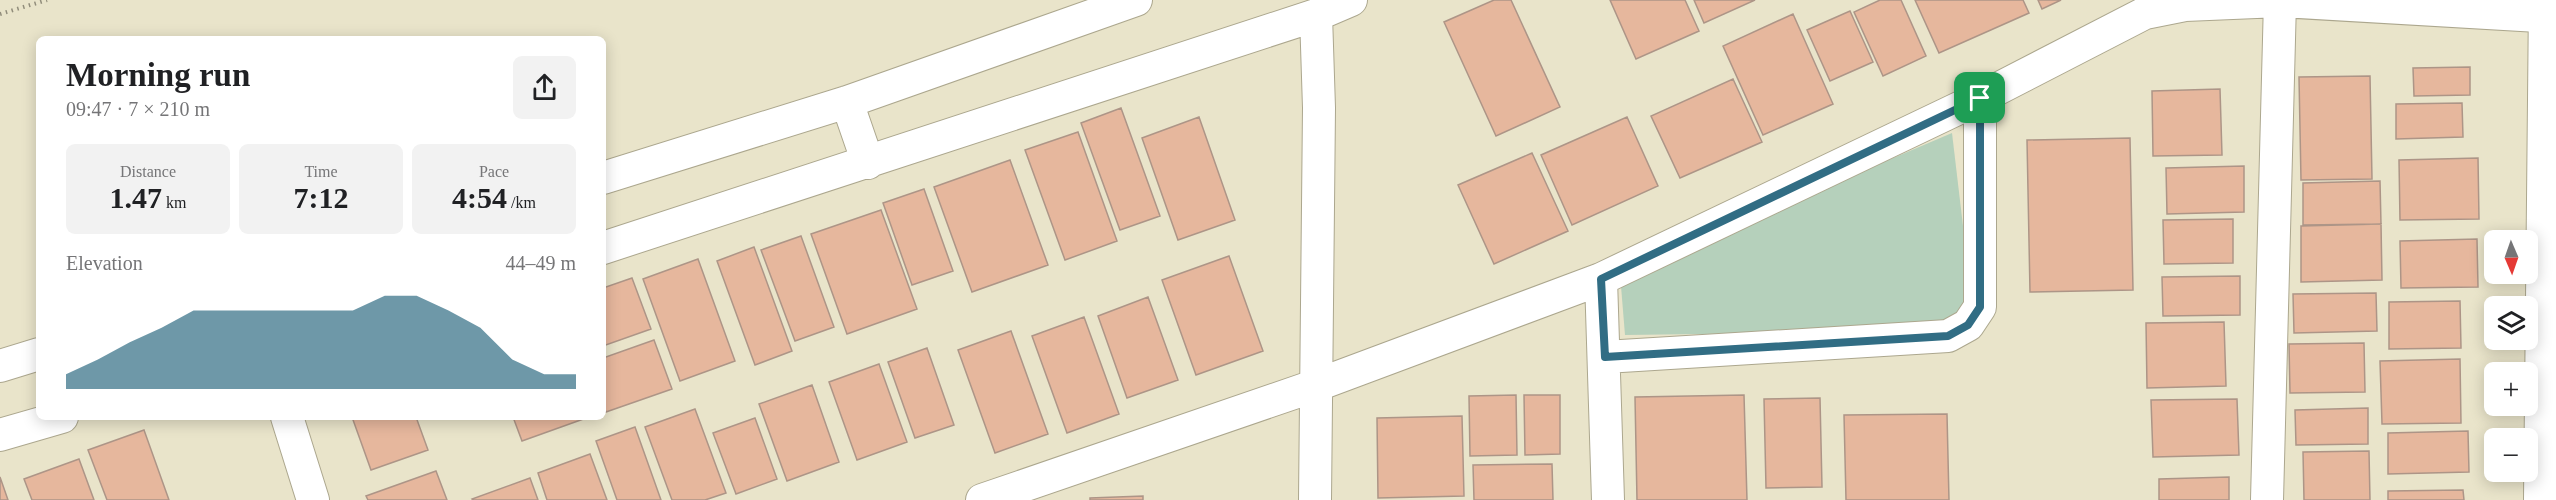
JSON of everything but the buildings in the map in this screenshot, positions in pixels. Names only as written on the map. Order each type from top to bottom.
[{"type":"street","points":[[606,177],[847,102],[1136,0]]},
{"type":"street","points":[[606,247],[1316,15],[1351,0]]},
{"type":"street","points":[[2267,500],[2280,1]]},
{"type":"street","points":[[982,500],[1317,385],[1601,279],[1980,98],[2145,13],[2185,5],[2280,1],[2548,11],[2540,500]]},
{"type":"street","points":[[1315,500],[1319,108],[1316,15]]},
{"type":"street","points":[[1605,357],[1948,336],[1968,325],[1980,307],[1980,98]]},
{"type":"street","points":[[847,102],[868,163]]},
{"type":"street","points":[[1601,279],[1608,500]]},
{"type":"street","points":[[0,366],[36,355]]},
{"type":"street","points":[[0,435],[52,420]]},
{"type":"street","points":[[288,420],[313,500]]},
{"type":"path","points":[[0,14],[47,0]]},
{"type":"green space","points":[[1952,133],[1972,302],[1941,331],[1625,335],[1620,274]]},
{"type":"route","points":[[1980,98],[1980,307],[1968,325],[1948,336],[1605,357],[1601,279],[1980,98]]}]
